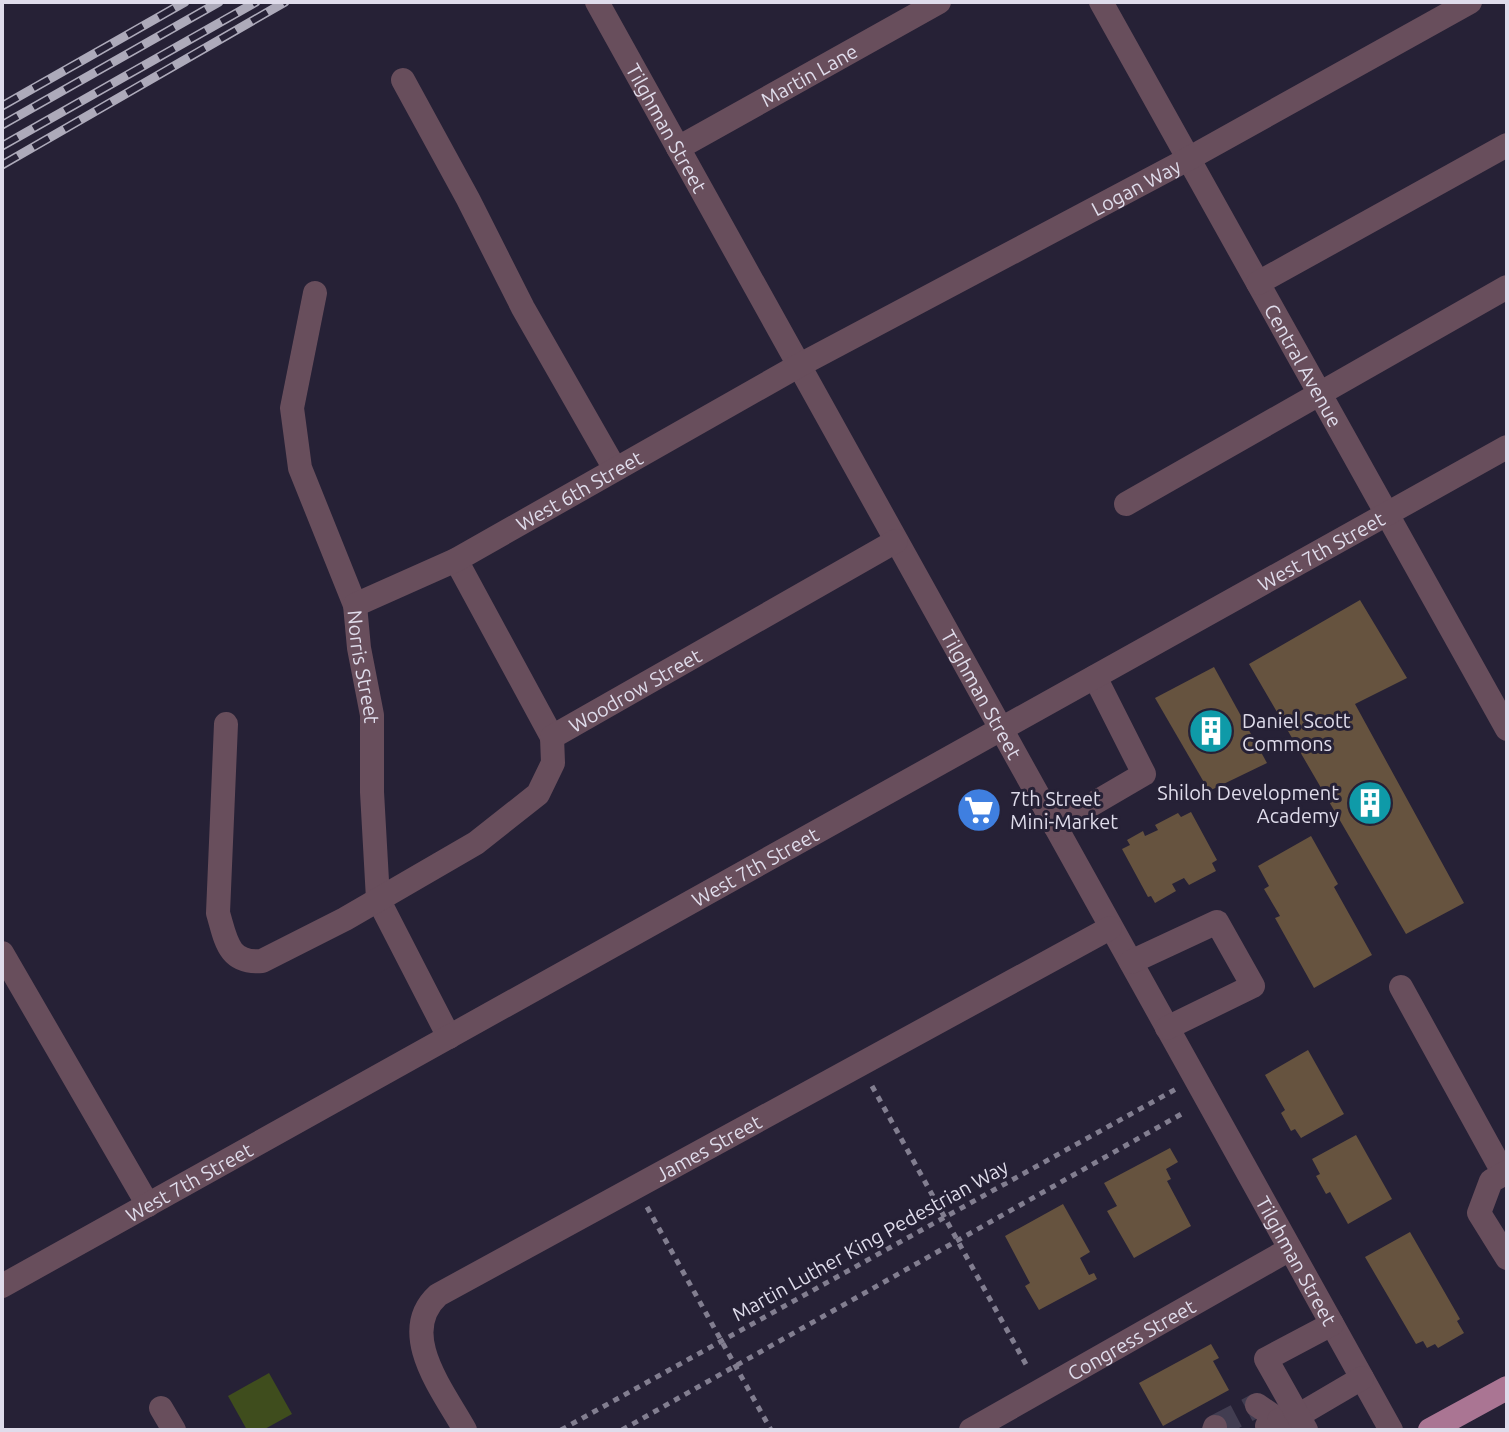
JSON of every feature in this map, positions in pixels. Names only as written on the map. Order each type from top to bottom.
[{"type":"main road","points":[[1430,1430],[1507,1388]]},
{"type":"street","name":"Tilghman Street","points":[[597,2],[1391,1430]]},
{"type":"street","name":"Martin Lane","points":[[678,148],[939,2]]},
{"type":"street","name":"Central Avenue","points":[[1101,2],[1507,729]]},
{"type":"street","name":"Logan Way","points":[[798,366],[1188,159],[1470,2]]},
{"type":"street","points":[[403,80],[523,308],[615,469]]},
{"type":"street","points":[[1258,283],[1507,145]]},
{"type":"street","points":[[1126,504],[1507,287]]},
{"type":"street","name":"Norris Street","points":[[315,293],[292,408],[300,468],[355,605],[359,648],[372,715],[372,792],[378,899],[449,1037]]},
{"type":"street","name":"West 6th Street","points":[[355,605],[456,560],[798,366]]},
{"type":"street","name":"West 7th Street","points":[[2,1286],[1507,447]]},
{"type":"street","name":"Woodrow Street","points":[[226,724],[218,913],[226,941],[236,957],[249,963],[262,961],[345,919],[476,843],[538,794],[553,763],[552,737],[896,541]]},
{"type":"street","points":[[456,560],[552,737]]},
{"type":"street","points":[[1055,826],[1144,774],[1095,677]]},
{"type":"street","points":[[1131,962],[1217,922],[1253,986],[1167,1028]]},
{"type":"street","name":"James Street","points":[[465,1430],[420,1341],[423,1315],[427,1305],[438,1295],[1110,928]]},
{"type":"street","points":[[3,959],[148,1205]]},
{"type":"street","points":[[1401,987],[1505,1173],[1491,1181],[1479,1213],[1507,1258]]},
{"type":"street","name":"Congress Street","points":[[971,1430],[1290,1249]]},
{"type":"street","points":[[1332,1324],[1266,1359],[1281,1421],[1362,1378]]},
{"type":"street","points":[[161,1408],[174,1430]]},
{"type":"path","points":[[860,1064],[1041,1392]]},
{"type":"path","name":"Martin Luther King Pedestrian Way","points":[[561,1430],[946,1216],[1201,1089]]},
{"type":"path","name":"Martin Luther King Pedestrian Way","points":[[622,1430],[958,1239],[1201,1089]]},
{"type":"path","points":[[636,1187],[771,1430]]},
{"type":"green space","points":[[269,1373],[292,1414],[263,1430],[247,1430],[228,1396]]},
{"type":"building","name":"Shiloh Development Academy","points":[[1360,600],[1407,678],[1355,704],[1464,903],[1406,934],[1249,664]]},
{"type":"building","name":"Daniel Scott Commons","points":[[1214,667],[1267,763],[1209,791],[1155,698]]},
{"type":"building","points":[[1191,812],[1217,860],[1212,863],[1216,871],[1189,885],[1184,878],[1172,884],[1176,891],[1155,903],[1151,896],[1148,897],[1122,849],[1130,845],[1127,840],[1143,831],[1145,836],[1158,830],[1155,825],[1178,813],[1181,817]]},
{"type":"building","points":[[1311,836],[1338,884],[1334,887],[1372,955],[1314,988],[1275,918],[1280,916],[1264,889],[1269,886],[1258,866]]},
{"type":"building","points":[[1308,1050],[1344,1114],[1301,1138],[1295,1129],[1291,1131],[1281,1113],[1285,1110],[1265,1075]]},
{"type":"building","points":[[1356,1135],[1392,1199],[1348,1224],[1330,1192],[1326,1194],[1316,1176],[1320,1174],[1312,1159]]},
{"type":"building","points":[[1170,1148],[1178,1162],[1166,1169],[1171,1179],[1167,1181],[1191,1226],[1134,1258],[1107,1211],[1117,1206],[1104,1183]]},
{"type":"building","points":[[1063,1204],[1090,1252],[1080,1258],[1089,1275],[1094,1273],[1097,1279],[1039,1310],[1025,1286],[1030,1283],[1005,1236]]},
{"type":"building","points":[[1410,1232],[1460,1319],[1457,1321],[1464,1333],[1438,1348],[1435,1344],[1427,1348],[1423,1341],[1416,1344],[1365,1257]]},
{"type":"building","points":[[1211,1344],[1219,1358],[1213,1361],[1229,1390],[1163,1426],[1139,1383]]},
{"type":"tunnel","points":[[1215,1427],[1257,1405]]},
{"type":"railway","points":[[2,106],[185,2]]},
{"type":"railway","points":[[2,125],[219,2]]},
{"type":"railway","points":[[2,146],[256,2]]},
{"type":"railway","points":[[2,165],[285,2]]},
{"type":"place","name":"Daniel Scott Commons","points":[[1211,731]]},
{"type":"place","name":"Shiloh Development Academy","points":[[1370,803]]},
{"type":"place","name":"7th Street Mini-Market","points":[[979,810]]}]
